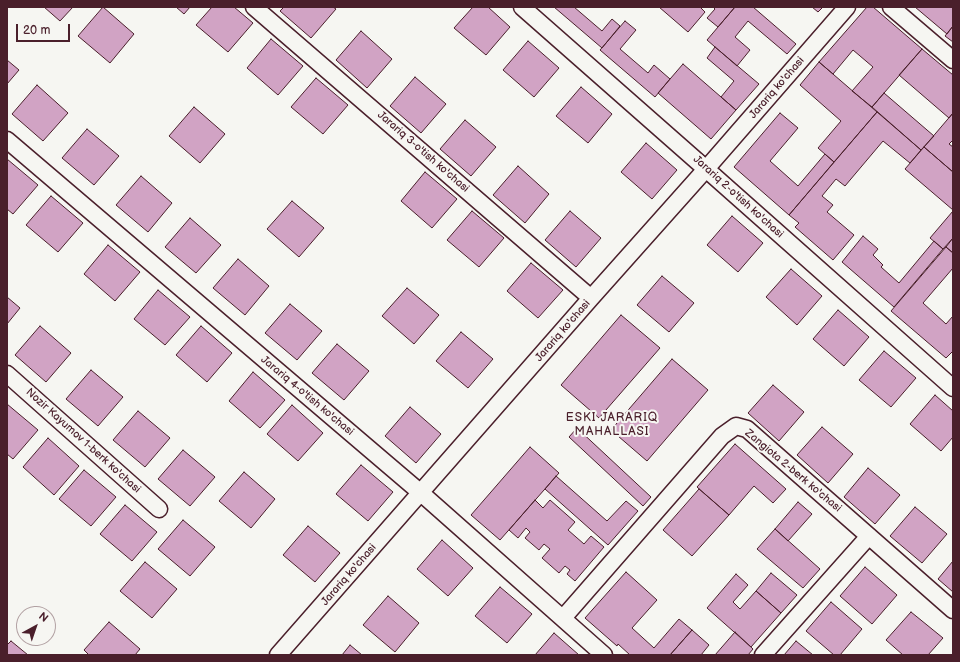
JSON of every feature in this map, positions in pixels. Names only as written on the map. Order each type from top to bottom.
[{"type":"street","name":"Jarariq 3-o'tish ko'chasi","points":[[254,7],[591,298]]},
{"type":"street","name":"Jarariq 2-o'tish ko'chasi","points":[[522,7],[953,388]]},
{"type":"street","name":"Jarariq ko'chasi","points":[[278,655],[847,7]]},
{"type":"street","points":[[891,7],[953,60]]},
{"type":"street","name":"Jarariq 4-o'tish ko'chasi","points":[[7,140],[421,493],[604,655]]},
{"type":"street","name":"Nozir Kayumov 1-berk ko'chasi","points":[[7,374],[159,509]]},
{"type":"street","name":"Zangiota 2-berk ko'chasi","points":[[563,618],[722,436],[736,426],[747,429],[953,610]]},
{"type":"street","points":[[763,655],[869,536]]},
{"type":"building","points":[[44,7],[73,7],[60,21]]},
{"type":"building","points":[[103,7],[134,34],[110,63],[78,36]]},
{"type":"building","points":[[176,7],[190,7],[184,14]]},
{"type":"building","points":[[212,7],[234,7],[253,23],[228,52],[196,25]]},
{"type":"building","points":[[284,7],[333,7],[336,9],[311,38],[280,11]]},
{"type":"building","points":[[473,7],[488,7],[510,27],[486,55],[454,28]]},
{"type":"building","points":[[554,7],[574,7],[602,31],[612,19],[620,26],[602,48]]},
{"type":"building","points":[[659,7],[700,7],[705,12],[688,32]]},
{"type":"building","points":[[713,7],[735,7],[718,27],[707,18],[715,9]]},
{"type":"building","points":[[735,7],[753,7],[796,44],[787,54],[748,21],[735,37],[750,50],[737,66],[707,40]]},
{"type":"building","points":[[812,7],[823,7],[818,12]]},
{"type":"building","points":[[867,7],[873,7],[922,49],[872,107],[852,91],[873,67],[853,50],[833,74],[819,62]]},
{"type":"building","points":[[915,7],[953,7],[953,26],[947,34]]},
{"type":"building","points":[[625,21],[636,30],[620,49],[648,73],[654,65],[670,79],[655,97],[600,50]]},
{"type":"building","points":[[953,26],[953,42],[945,36]]},
{"type":"building","points":[[361,31],[392,59],[367,88],[336,60]]},
{"type":"building","points":[[271,39],[303,66],[278,95],[247,68]]},
{"type":"building","points":[[528,41],[559,68],[534,97],[503,70]]},
{"type":"building","points":[[715,47],[759,84],[736,110],[721,97],[734,81],[707,58]]},
{"type":"building","points":[[922,49],[953,75],[953,113],[949,118],[899,75]]},
{"type":"building","points":[[7,60],[19,70],[7,84]]},
{"type":"building","points":[[819,62],[877,112],[834,162],[818,148],[841,121],[800,85]]},
{"type":"building","points":[[683,64],[736,110],[711,139],[658,93]]},
{"type":"building","points":[[415,77],[446,104],[421,133],[390,106]]},
{"type":"building","points":[[316,78],[348,105],[323,134],[291,107]]},
{"type":"building","points":[[37,85],[68,113],[43,141],[12,114]]},
{"type":"building","points":[[581,87],[612,114],[588,143],[556,116]]},
{"type":"building","points":[[884,93],[934,136],[921,150],[872,107]]},
{"type":"building","points":[[194,107],[225,134],[200,163],[169,136]]},
{"type":"building","points":[[877,112],[921,150],[910,163],[883,141],[845,186],[836,179],[822,196],[833,205],[827,212],[854,235],[833,260],[795,227],[799,223],[789,215]]},
{"type":"building","points":[[780,113],[798,128],[770,161],[798,186],[825,154],[834,162],[789,215],[734,167]]},
{"type":"building","points":[[953,113],[953,140],[949,144],[953,147],[953,172],[924,147]]},
{"type":"building","points":[[465,120],[496,147],[471,176],[440,149]]},
{"type":"building","points":[[87,129],[119,156],[94,185],[62,158]]},
{"type":"building","points":[[646,143],[677,170],[652,199],[621,172]]},
{"type":"building","points":[[924,147],[953,172],[953,210],[905,169]]},
{"type":"building","points":[[7,159],[38,185],[13,214],[7,209]]},
{"type":"building","points":[[518,166],[549,194],[525,223],[493,195]]},
{"type":"building","points":[[425,172],[457,199],[432,228],[401,201]]},
{"type":"building","points":[[141,176],[172,203],[148,232],[116,205]]},
{"type":"building","points":[[51,196],[83,223],[58,252],[26,225]]},
{"type":"building","points":[[292,201],[324,228],[299,257],[267,229]]},
{"type":"building","points":[[472,211],[504,238],[479,267],[447,240]]},
{"type":"building","points":[[570,211],[601,238],[576,267],[545,240]]},
{"type":"building","points":[[953,211],[953,238],[943,249],[930,238]]},
{"type":"building","points":[[732,216],[763,243],[738,272],[707,245]]},
{"type":"building","points":[[190,218],[221,245],[196,273],[165,247]]},
{"type":"building","points":[[863,236],[878,249],[873,255],[883,265],[881,267],[899,283],[934,241],[943,249],[894,307],[842,262]]},
{"type":"building","points":[[953,238],[953,253],[946,247]]},
{"type":"building","points":[[108,245],[140,272],[115,301],[84,274]]},
{"type":"building","points":[[946,247],[953,253],[953,268],[923,303],[946,324],[953,316],[953,351],[946,358],[891,311]]},
{"type":"building","points":[[238,259],[269,286],[245,315],[213,288]]},
{"type":"building","points":[[531,263],[563,290],[538,318],[507,291]]},
{"type":"building","points":[[791,269],[822,296],[797,325],[766,297]]},
{"type":"building","points":[[662,276],[694,303],[669,332],[637,305]]},
{"type":"building","points":[[407,288],[439,315],[414,344],[382,316]]},
{"type":"building","points":[[158,290],[190,317],[165,345],[134,319]]},
{"type":"building","points":[[7,297],[20,308],[7,324]]},
{"type":"building","points":[[290,304],[322,331],[297,360],[265,333]]},
{"type":"building","points":[[838,310],[869,337],[844,366],[813,339]]},
{"type":"building","points":[[621,315],[660,348],[599,418],[561,385]]},
{"type":"building","points":[[40,326],[71,353],[46,382],[15,355]]},
{"type":"building","points":[[201,326],[232,353],[207,382],[176,355]]},
{"type":"building","points":[[461,332],[493,359],[468,388],[436,361]]},
{"type":"building","points":[[337,344],[369,371],[344,400],[312,373]]},
{"type":"building","points":[[884,351],[916,378],[891,407],[859,380]]},
{"type":"building","points":[[672,359],[708,390],[647,461],[611,430]]},
{"type":"building","points":[[91,370],[123,397],[98,426],[66,399]]},
{"type":"building","points":[[253,372],[285,400],[260,428],[229,401]]},
{"type":"building","points":[[773,385],[804,412],[779,441],[748,413]]},
{"type":"building","points":[[935,395],[953,411],[953,437],[941,451],[910,424]]},
{"type":"building","points":[[7,404],[38,430],[13,459],[7,454]]},
{"type":"building","points":[[292,405],[323,433],[298,461],[267,434]]},
{"type":"building","points":[[410,407],[441,434],[416,463],[385,436]]},
{"type":"building","points":[[138,411],[170,438],[145,467],[113,440]]},
{"type":"building","points":[[822,427],[853,454],[828,483],[797,455]]},
{"type":"building","points":[[577,428],[651,497],[643,506],[569,437]]},
{"type":"building","points":[[48,438],[79,466],[54,495],[23,467]]},
{"type":"building","points":[[735,444],[786,489],[773,503],[754,486],[729,515],[697,487]]},
{"type":"building","points":[[530,447],[559,473],[500,540],[471,515]]},
{"type":"building","points":[[183,450],[215,477],[190,506],[158,479]]},
{"type":"building","points":[[361,465],[393,492],[368,521],[336,494]]},
{"type":"building","points":[[868,468],[900,495],[875,524],[844,497]]},
{"type":"building","points":[[84,470],[116,497],[91,526],[59,499]]},
{"type":"building","points":[[244,472],[275,499],[251,528],[219,501]]},
{"type":"building","points":[[556,476],[607,521],[626,501],[638,511],[608,545],[545,489]]},
{"type":"building","points":[[699,489],[729,515],[692,556],[663,530]]},
{"type":"building","points":[[535,500],[543,508],[550,500],[575,522],[568,530],[584,544],[591,536],[604,547],[575,581],[567,574],[570,570],[565,566],[559,573],[542,558],[550,549],[544,544],[539,550],[525,538],[530,532],[526,528],[518,538],[509,530]]},
{"type":"building","points":[[798,502],[812,514],[788,541],[775,529]]},
{"type":"building","points":[[125,505],[157,532],[132,561],[100,534]]},
{"type":"building","points":[[915,507],[947,534],[922,563],[890,536]]},
{"type":"building","points":[[183,520],[215,547],[190,576],[158,549]]},
{"type":"building","points":[[308,526],[340,553],[315,582],[283,555]]},
{"type":"building","points":[[775,529],[820,569],[803,588],[757,549]]},
{"type":"building","points":[[442,540],[473,568],[448,596],[417,569]]},
{"type":"building","points":[[953,561],[953,592],[938,579]]},
{"type":"building","points":[[145,562],[177,589],[152,618],[120,591]]},
{"type":"building","points":[[865,567],[897,595],[872,624],[840,596]]},
{"type":"building","points":[[626,572],[657,600],[632,628],[654,648],[679,619],[692,630],[670,655],[630,655],[618,644],[617,646],[585,618]]},
{"type":"building","points":[[771,573],[797,595],[781,613],[756,591]]},
{"type":"building","points":[[736,574],[748,585],[733,602],[740,609],[756,591],[781,613],[751,647],[707,608]]},
{"type":"building","points":[[500,587],[532,614],[507,643],[475,616]]},
{"type":"building","points":[[388,596],[419,623],[395,652],[363,625]]},
{"type":"building","points":[[831,602],[862,629],[840,655],[834,655],[806,631]]},
{"type":"building","points":[[911,612],[943,638],[928,655],[903,655],[886,640]]},
{"type":"building","points":[[109,622],[140,649],[135,655],[89,655],[84,650]]},
{"type":"building","points":[[692,630],[709,645],[701,655],[670,655]]},
{"type":"building","points":[[735,632],[753,649],[748,655],[715,655]]},
{"type":"building","points":[[554,633],[579,655],[535,655]]},
{"type":"building","points":[[11,641],[28,655],[7,655],[7,645]]},
{"type":"building","points":[[796,641],[813,655],[784,655]]},
{"type":"building","points":[[350,645],[362,655],[342,655]]},
{"type":"district","name":"ESKI JARARIQ MAHALLASI","points":[[612,425]]}]
